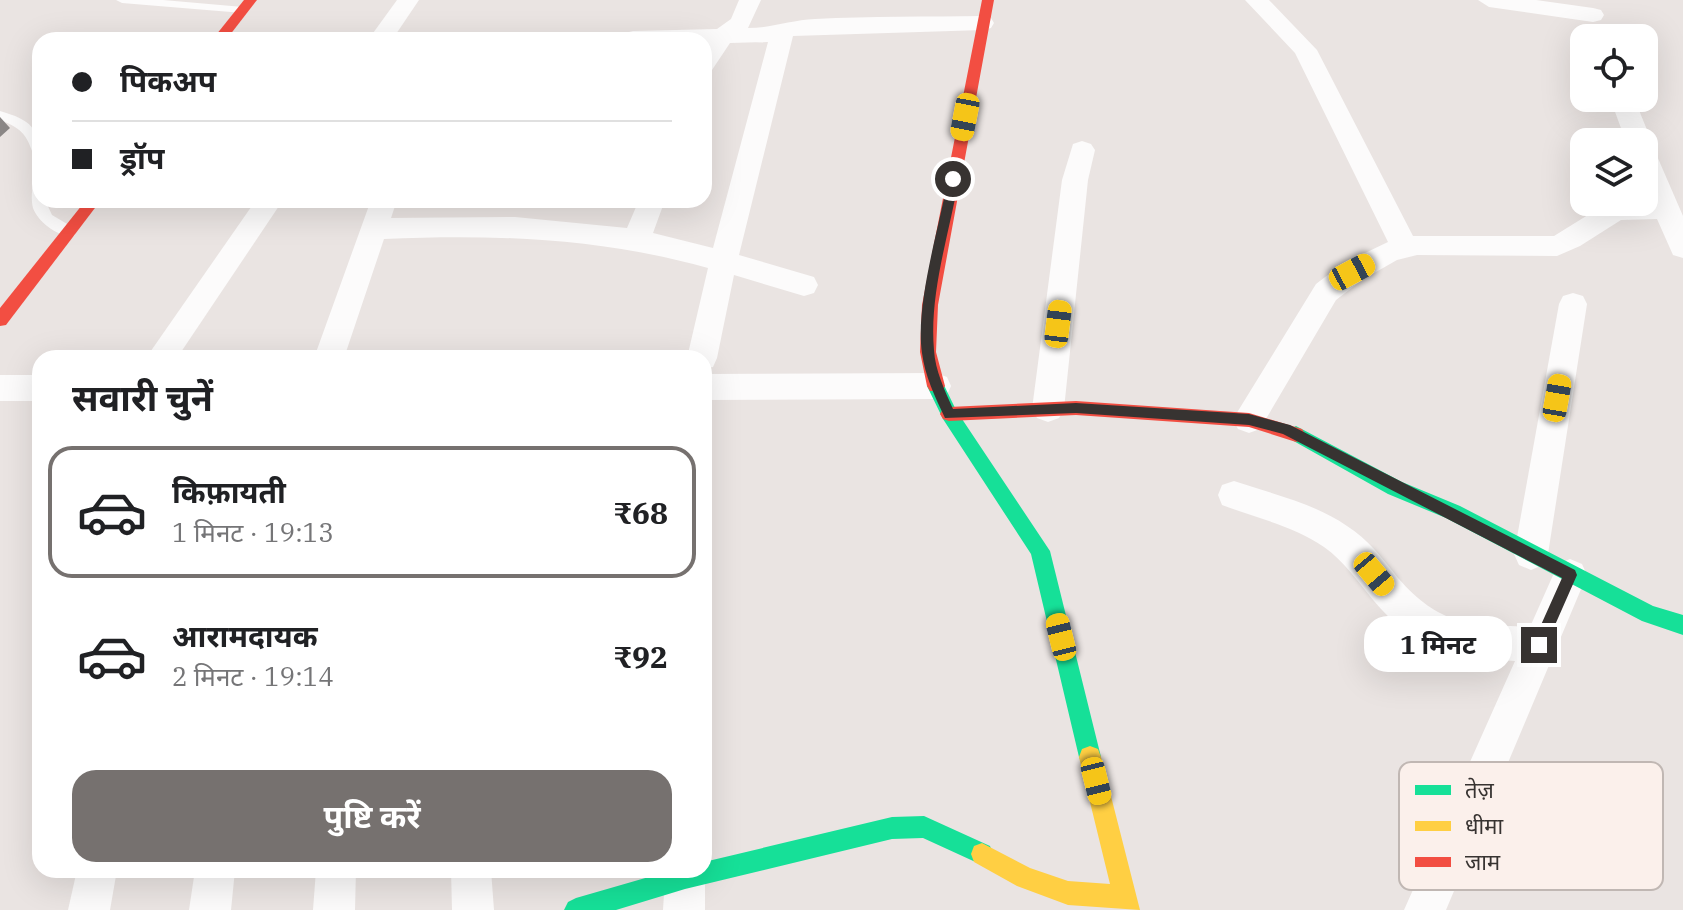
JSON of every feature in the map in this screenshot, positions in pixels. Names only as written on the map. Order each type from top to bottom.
[{"type":"main road","points":[[225,32],[247,5]]},
{"type":"main road","points":[[576,910],[684,886],[892,828],[924,827],[964,844],[1025,878],[1068,893],[1126,903],[1040,551],[949,414],[936,386],[928,352],[930,305],[985,11]]},
{"type":"main road","points":[[0,320],[88,208]]},
{"type":"main road","points":[[949,414],[1048,409],[1167,412],[1249,420],[1286,429],[1328,449],[1395,488],[1453,512],[1570,575],[1649,614],[1683,625]]},
{"type":"street","points":[[386,32],[408,0]]},
{"type":"street","points":[[712,49],[741,23],[750,0]]},
{"type":"street","points":[[1256,0],[1305,50],[1405,248]]},
{"type":"street","points":[[1489,0],[1590,7]]},
{"type":"street","points":[[712,35],[780,35],[790,28],[985,11]]},
{"type":"street","points":[[704,350],[780,35]]},
{"type":"street","points":[[1048,409],[1075,180],[1082,150]]},
{"type":"street","points":[[1658,183],[1670,207],[1683,248]]},
{"type":"street","points":[[1249,420],[1326,292],[1352,272],[1389,252],[1469,244],[1557,246],[1578,237],[1608,215],[1623,210],[1670,207]]},
{"type":"street","points":[[167,350],[264,208]]},
{"type":"street","points":[[332,350],[381,208]]},
{"type":"street","points":[[636,241],[649,208]]},
{"type":"street","points":[[374,229],[500,225],[560,229],[636,241],[804,285]]},
{"type":"street","points":[[0,282],[29,283]]},
{"type":"street","points":[[1531,554],[1573,304]]},
{"type":"street","points":[[712,387],[936,386]]},
{"type":"street","points":[[0,388],[32,388]]},
{"type":"street","points":[[1234,495],[1311,523],[1346,544],[1402,608],[1430,628],[1467,639],[1539,645]]},
{"type":"street","points":[[1489,762],[1570,575]]},
{"type":"street","points":[[89,910],[95,878]]},
{"type":"street","points":[[210,910],[214,878]]},
{"type":"street","points":[[334,910],[336,878]]},
{"type":"street","points":[[471,878],[473,910]]},
{"type":"street","points":[[1425,910],[1434,890]]},
{"type":"lane","points":[[122,0],[247,5]]},
{"type":"lane","points":[[0,115],[21,122],[32,133]]},
{"type":"lane","points":[[40,208],[44,218],[69,232]]},
{"type":"traffic: fast","points":[[936,386],[949,414],[1040,551],[1090,757]]},
{"type":"traffic: fast","points":[[1296,434],[1395,488],[1453,512],[1649,614],[1683,625]]},
{"type":"traffic: fast","points":[[712,871],[892,828],[924,827],[982,854]]},
{"type":"traffic: fast","points":[[576,910],[685,878]]},
{"type":"traffic: slow","points":[[1090,757],[1128,910]]},
{"type":"traffic: slow","points":[[982,854],[1025,878],[1068,893],[1125,896]]},
{"type":"traffic: jam","points":[[225,32],[251,0]]},
{"type":"traffic: jam","points":[[936,386],[928,352],[930,305],[988,0]]},
{"type":"traffic: jam","points":[[0,320],[88,208]]},
{"type":"traffic: jam","points":[[949,414],[1076,408],[1249,420],[1296,434]]},
{"type":"route","points":[[953,179],[930,305],[928,352],[936,386],[949,414],[1076,408],[1182,413],[1249,420],[1286,429],[1328,449],[1395,488],[1453,512],[1570,575],[1539,645]]}]
